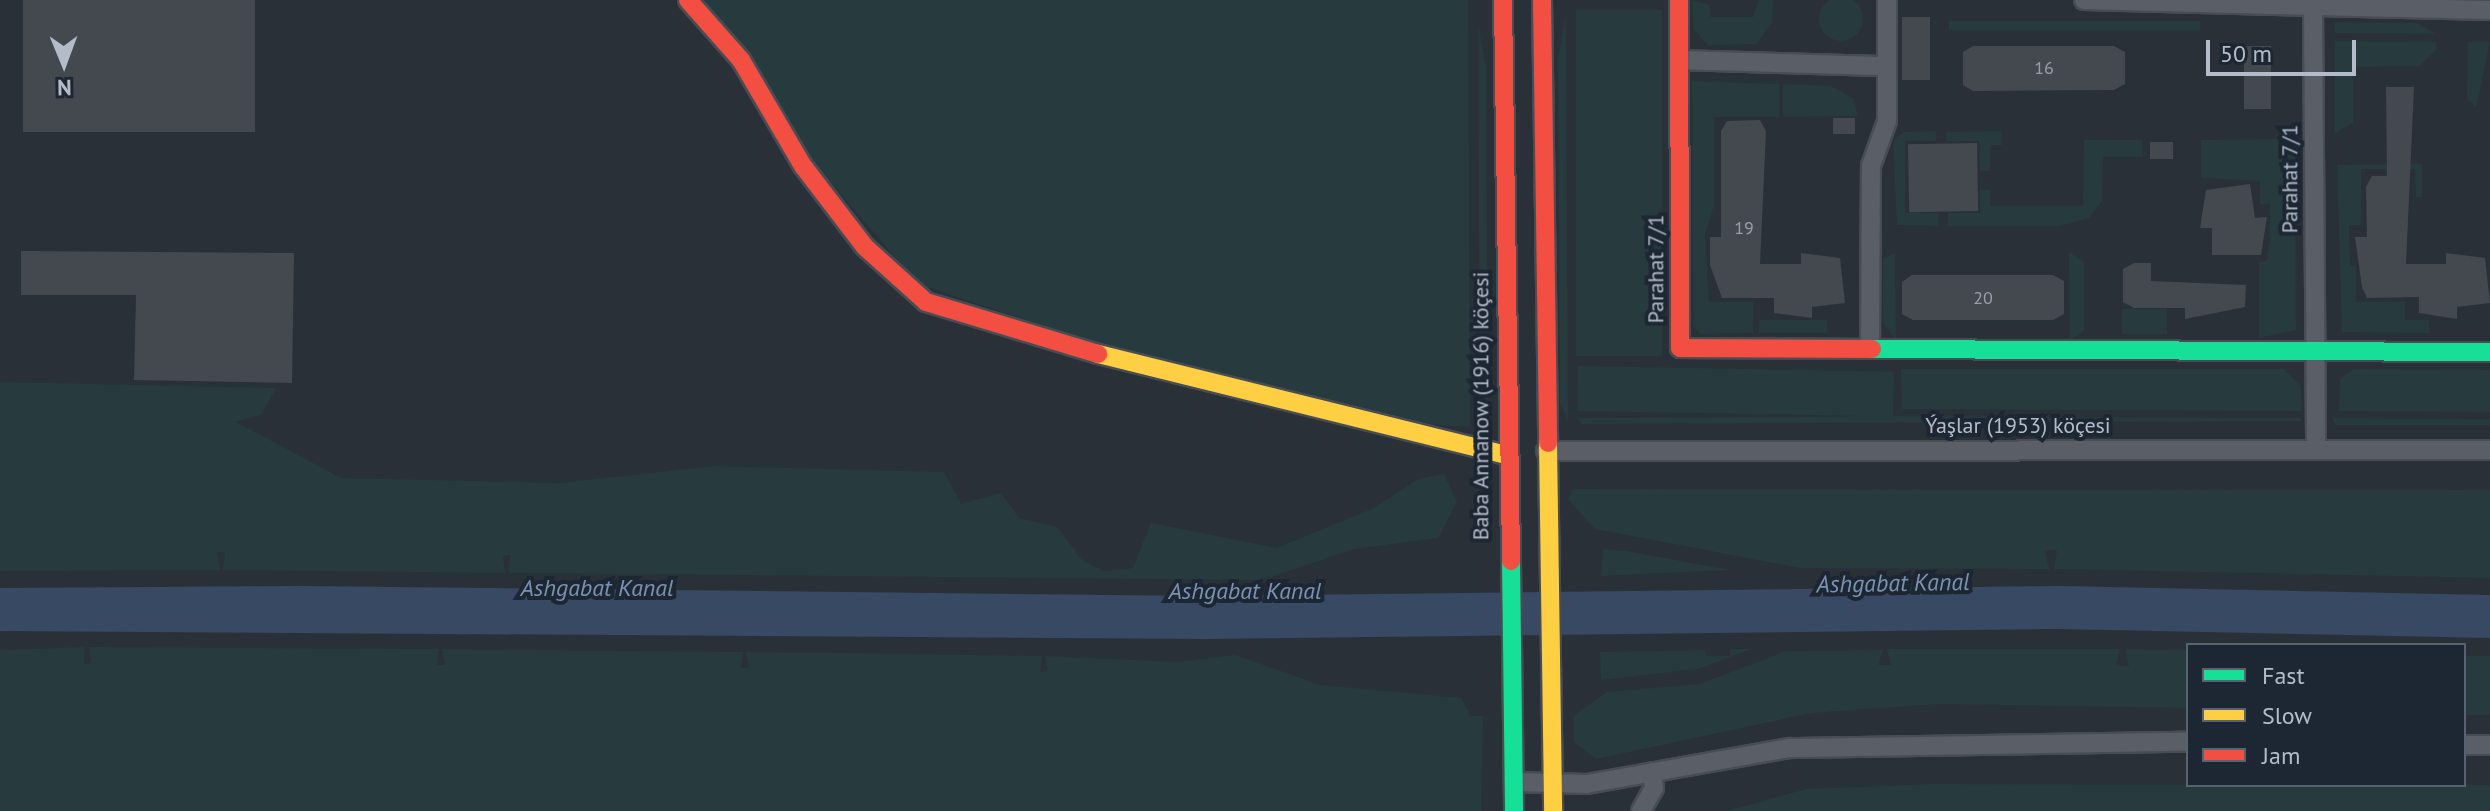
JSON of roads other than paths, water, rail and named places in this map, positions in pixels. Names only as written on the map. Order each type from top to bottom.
[{"type":"street","points":[[688,0],[741,60],[803,166],[865,247],[926,302],[1148,369],[1505,455]]},
{"type":"street","name":"Baba Annanow (1916) köçesi","points":[[1503,0],[1506,553],[1514,811]]},
{"type":"street","points":[[1542,0],[1547,549],[1553,811]]},
{"type":"street","name":"Parahat 7/1","points":[[1679,0],[1680,348],[2490,352]]},
{"type":"street","points":[[1870,349],[1871,166],[1887,121],[1887,0]]},
{"type":"street","points":[[2084,0],[2313,3],[2490,10]]},
{"type":"street","name":"Parahat 7/1","points":[[2313,3],[2316,352]]},
{"type":"street","points":[[1679,60],[1887,66]]},
{"type":"street","points":[[2316,352],[2316,449]]},
{"type":"street","name":"Ýaşlar (1953) köçesi","points":[[1546,451],[2490,450]]},
{"type":"street","points":[[1514,782],[1587,784],[1790,748],[2186,742]]},
{"type":"street","points":[[2466,745],[2490,745]]},
{"type":"street","points":[[1641,811],[1654,788],[1652,772]]},
{"type":"water","points":[[303,586],[1205,596],[2060,586],[2490,595],[2490,638],[2060,629],[1206,639],[0,631],[0,588]]},
{"type":"water label","name":"Ashgabat Kanal","points":[[1893,583]]},
{"type":"water label","name":"Ashgabat Kanal","points":[[597,588]]},
{"type":"water label","name":"Ashgabat Kanal","points":[[1245,591]]}]
